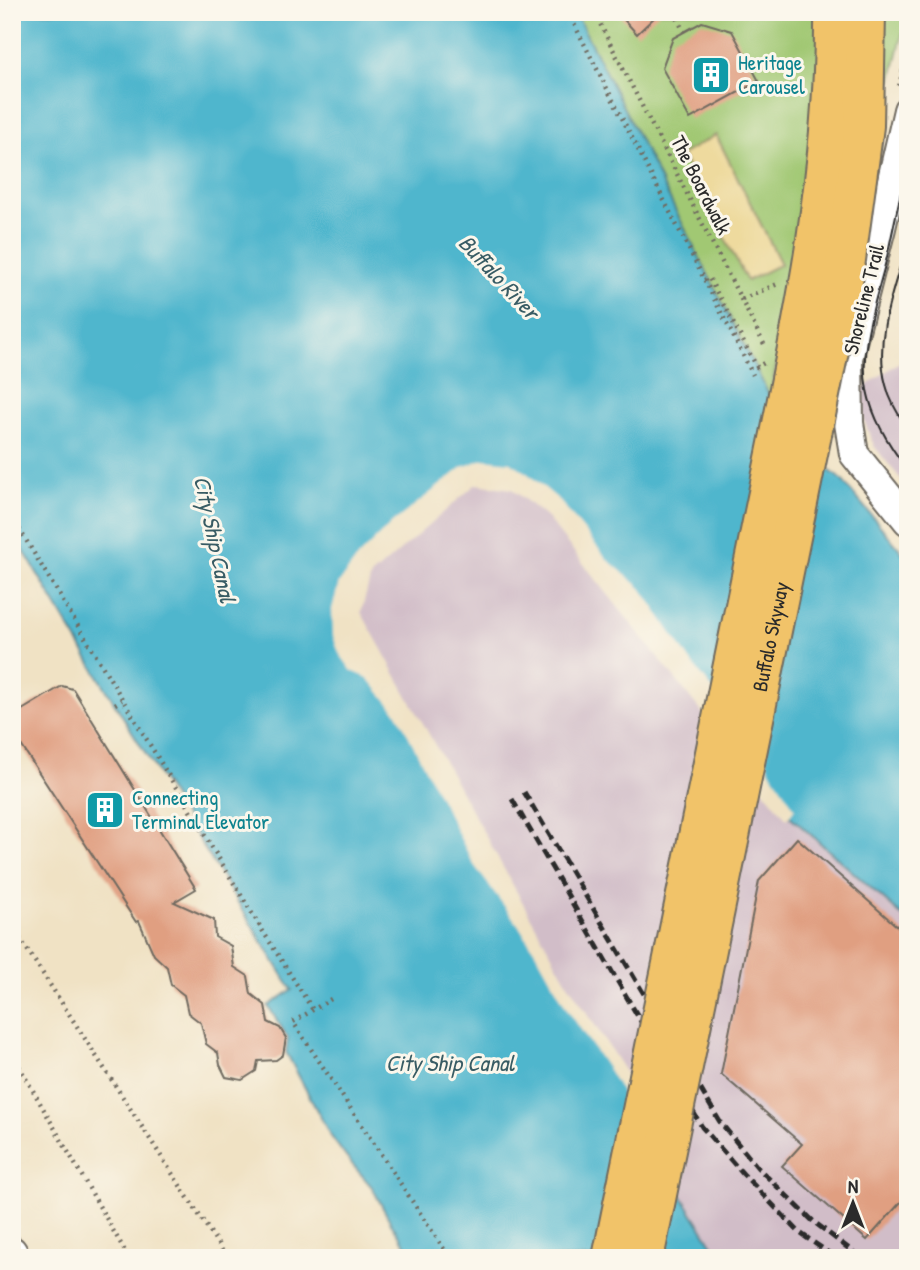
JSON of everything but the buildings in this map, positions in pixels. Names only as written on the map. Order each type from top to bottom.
[{"type":"highway","name":"Buffalo Skyway","points":[[612,1258],[761,524],[816,236],[831,124],[835,60],[834,12]]},
{"type":"highway","name":"Buffalo Skyway","points":[[645,1258],[844,282],[864,126],[866,12]]},
{"type":"street","name":"Shoreline Trail","points":[[908,110],[848,358],[849,423],[854,454],[908,521]]},
{"type":"street","points":[[12,1251],[16,1258]]},
{"type":"path","points":[[568,12],[752,375]]},
{"type":"path","name":"The Boardwalk","points":[[595,12],[772,359]]},
{"type":"path","points":[[674,12],[684,32]]},
{"type":"path","points":[[704,280],[709,278],[757,367]]},
{"type":"path","points":[[742,299],[788,279]]},
{"type":"path","points":[[12,517],[313,1010]]},
{"type":"path","points":[[115,704],[122,700]]},
{"type":"path","points":[[12,926],[227,1258]]},
{"type":"path","points":[[331,999],[293,1022],[450,1258]]},
{"type":"path","points":[[12,1054],[129,1258]]},
{"type":"shaded area","points":[[908,356],[908,488],[874,446],[863,418],[863,388]]},
{"type":"shaded area","points":[[474,480],[514,486],[550,515],[791,817],[908,921],[908,1258],[721,1258],[672,1181],[685,1172],[564,983],[357,612],[368,574]]},
{"type":"green space","points":[[575,12],[908,12],[891,81],[834,70],[770,397]]},
{"type":"sand","points":[[716,135],[781,264],[747,281],[681,155]]},
{"type":"water","points":[[12,12],[575,12],[770,397],[785,438],[841,479],[908,559],[908,921],[791,817],[550,515],[514,486],[474,480],[368,574],[357,612],[564,983],[685,1172],[672,1181],[721,1258],[415,1258],[391,1223],[372,1187],[330,1135],[286,1052],[288,1038],[268,1006],[292,990],[115,704],[12,531]]},
{"type":"pier","points":[[483,459],[510,462],[522,469],[558,499],[608,560],[641,588],[691,662],[765,754],[768,767],[795,808],[787,819],[547,518],[512,489],[476,484],[371,576],[361,612],[567,982],[688,1169],[672,1181],[609,1071],[567,1009],[538,956],[474,865],[397,713],[368,678],[352,671],[339,653],[333,636],[332,609],[339,583],[358,557],[392,523],[463,467]]},
{"type":"tram line","points":[[908,163],[870,323],[865,357],[870,401],[888,442],[908,470]]},
{"type":"tram line","points":[[908,240],[887,312],[882,349],[888,391],[908,430]]},
{"type":"railway","points":[[524,792],[720,1122],[758,1168],[814,1222],[861,1258]]},
{"type":"railway","points":[[512,799],[702,1127],[800,1233],[836,1258]]},
{"type":"place","name":"Heritage Carousel","points":[[711,75]]},
{"type":"place","name":"Connecting Terminal Elevator","points":[[105,810]]},
{"type":"water label","name":"Buffalo River","points":[[499,277]]},
{"type":"water label","name":"City Ship Canal","points":[[215,539]]},
{"type":"water label","name":"City Ship Canal","points":[[450,1063]]}]
